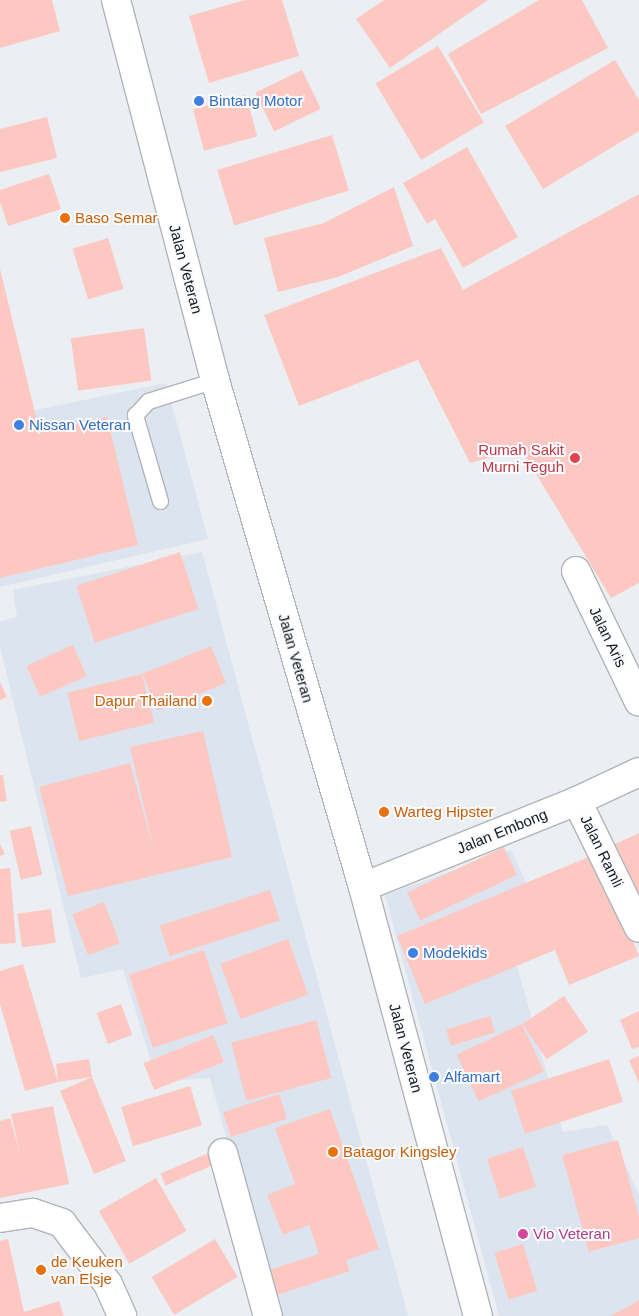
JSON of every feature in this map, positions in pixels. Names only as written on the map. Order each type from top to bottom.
[{"type":"main road","name":"Jalan Veteran","points":[[116,0],[215,380],[363,887],[478,1316]]},
{"type":"main road","name":"Jalan Aris","points":[[576,572],[639,702]]},
{"type":"main road","name":"Jalan Embong","points":[[363,887],[577,801],[639,772]]},
{"type":"main road","name":"Jalan Ramli","points":[[577,801],[639,928]]},
{"type":"main road","points":[[223,1153],[268,1316]]},
{"type":"main road","points":[[0,1218],[33,1213],[62,1223],[108,1284],[122,1316]]},
{"type":"lane","points":[[160,501],[135,416],[148,401],[215,380]]},
{"type":"shaded area","points":[[0,277],[31,411],[166,383],[208,539],[0,587]]},
{"type":"shaded area","points":[[202,552],[408,1316],[275,1316],[210,1078],[157,1082],[123,969],[81,978],[0,647],[0,622],[17,616],[13,590]]},
{"type":"shaded area","points":[[511,850],[552,938],[515,959],[563,1132],[607,1125],[639,1195],[639,1316],[499,1316],[385,895]]},
{"type":"building","points":[[0,0],[52,0],[60,31],[0,48]]},
{"type":"building","points":[[245,0],[282,0],[299,56],[209,83],[189,16]]},
{"type":"building","points":[[384,0],[488,0],[390,68],[356,19]]},
{"type":"building","points":[[539,0],[582,0],[608,48],[481,114],[448,54]]},
{"type":"building","points":[[438,46],[484,122],[421,160],[375,84]]},
{"type":"building","points":[[615,60],[639,100],[639,131],[543,189],[505,126]]},
{"type":"building","points":[[302,70],[321,109],[274,131],[255,93]]},
{"type":"building","points":[[246,95],[257,137],[204,151],[193,109]]},
{"type":"building","points":[[47,117],[57,158],[0,172],[0,129]]},
{"type":"building","points":[[332,135],[349,190],[234,226],[217,170]]},
{"type":"building","points":[[467,147],[518,237],[463,268],[435,219],[427,224],[403,183]]},
{"type":"building","points":[[49,174],[61,209],[8,226],[0,202],[0,190]]},
{"type":"building","points":[[394,187],[413,246],[338,277],[278,292],[264,238],[324,223]]},
{"type":"building","name":"Rumah Sakit Murni Teguh","points":[[639,194],[639,583],[611,598],[521,449],[470,463],[418,360],[299,406],[264,315],[441,248],[463,290]]},
{"type":"building","points":[[108,238],[123,289],[88,300],[73,249]]},
{"type":"building","name":"Nissan Veteran","points":[[0,269],[40,433],[107,417],[138,545],[0,578]]},
{"type":"building","points":[[144,328],[151,380],[78,391],[71,338]]},
{"type":"building","points":[[180,552],[199,609],[95,643],[76,586]]},
{"type":"building","points":[[73,645],[87,676],[40,697],[26,666]]},
{"type":"building","points":[[211,646],[226,683],[157,711],[142,674]]},
{"type":"building","points":[[142,674],[154,723],[79,741],[67,693]]},
{"type":"building","points":[[0,682],[7,697],[0,700]]},
{"type":"building","points":[[203,731],[232,857],[68,896],[39,787],[130,763],[155,854],[130,747]]},
{"type":"building","points":[[0,775],[3,775],[7,801],[0,802]]},
{"type":"building","points":[[31,826],[42,875],[21,880],[10,831]]},
{"type":"building","points":[[639,833],[639,902],[611,846]]},
{"type":"building","points":[[0,844],[5,854],[0,856]]},
{"type":"building","points":[[504,847],[517,875],[420,920],[407,892]]},
{"type":"building","points":[[596,854],[639,956],[569,985],[555,950],[425,1004],[397,936]]},
{"type":"building","points":[[10,868],[16,943],[0,944],[0,869]]},
{"type":"building","points":[[270,890],[280,920],[170,956],[160,926]]},
{"type":"building","points":[[104,902],[120,943],[88,955],[72,914]]},
{"type":"building","points":[[51,909],[56,943],[22,947],[17,914]]},
{"type":"building","points":[[288,939],[308,994],[241,1019],[220,964]]},
{"type":"building","points":[[204,950],[228,1023],[153,1048],[129,974]]},
{"type":"building","points":[[23,964],[58,1082],[25,1091],[0,1004],[0,971]]},
{"type":"building","points":[[564,996],[588,1032],[547,1060],[523,1024]]},
{"type":"building","points":[[121,1004],[132,1035],[108,1044],[97,1013]]},
{"type":"building","points":[[639,1011],[639,1047],[632,1049],[620,1020]]},
{"type":"building","points":[[490,1016],[495,1032],[451,1046],[446,1029]]},
{"type":"building","points":[[316,1020],[332,1078],[247,1101],[231,1043]]},
{"type":"building","points":[[522,1024],[544,1071],[479,1102],[457,1054]]},
{"type":"building","points":[[213,1035],[224,1062],[154,1090],[143,1063]]},
{"type":"building","points":[[639,1056],[639,1083],[629,1060]]},
{"type":"building","points":[[89,1059],[92,1077],[58,1082],[56,1064]]},
{"type":"building","points":[[609,1059],[623,1102],[525,1134],[511,1091]]},
{"type":"building","points":[[92,1077],[126,1161],[94,1174],[60,1091]]},
{"type":"building","points":[[190,1086],[202,1125],[133,1146],[121,1107]]},
{"type":"building","points":[[279,1094],[287,1119],[231,1137],[223,1112]]},
{"type":"building","points":[[53,1106],[69,1184],[0,1198],[0,1121],[10,1118],[20,1153],[11,1114]]},
{"type":"building","points":[[330,1109],[379,1249],[346,1260],[350,1271],[274,1296],[266,1271],[319,1254],[309,1225],[283,1235],[267,1195],[295,1184],[275,1128]]},
{"type":"building","points":[[618,1140],[639,1217],[639,1238],[589,1252],[562,1155]]},
{"type":"building","points":[[523,1147],[536,1187],[500,1199],[487,1159]]},
{"type":"building","points":[[211,1152],[216,1164],[165,1185],[160,1173]]},
{"type":"building","points":[[156,1178],[186,1231],[129,1264],[99,1211]]},
{"type":"building","points":[[8,1239],[24,1312],[59,1301],[64,1316],[0,1316],[0,1241]]},
{"type":"building","points":[[215,1239],[238,1277],[174,1315],[152,1277]]},
{"type":"building","points":[[523,1244],[537,1291],[509,1300],[494,1253]]},
{"type":"building","points":[[639,1300],[639,1316],[610,1316],[631,1305]]},
{"type":"place","name":"Bintang Motor","points":[[199,101]]},
{"type":"place","name":"Baso Semar","points":[[65,218]]},
{"type":"place","name":"Nissan Veteran","points":[[19,425]]},
{"type":"place","name":"Rumah Sakit Murni Teguh","points":[[575,458]]},
{"type":"place","name":"Dapur Thailand","points":[[207,701]]},
{"type":"place","name":"Warteg Hipster","points":[[384,812]]},
{"type":"place","name":"Modekids","points":[[413,953]]},
{"type":"place","name":"Alfamart","points":[[434,1077]]},
{"type":"place","name":"Batagor Kingsley","points":[[333,1152]]},
{"type":"place","name":"Vio Veteran","points":[[523,1234]]},
{"type":"place","name":"de Keuken van Elsje","points":[[41,1270]]}]
